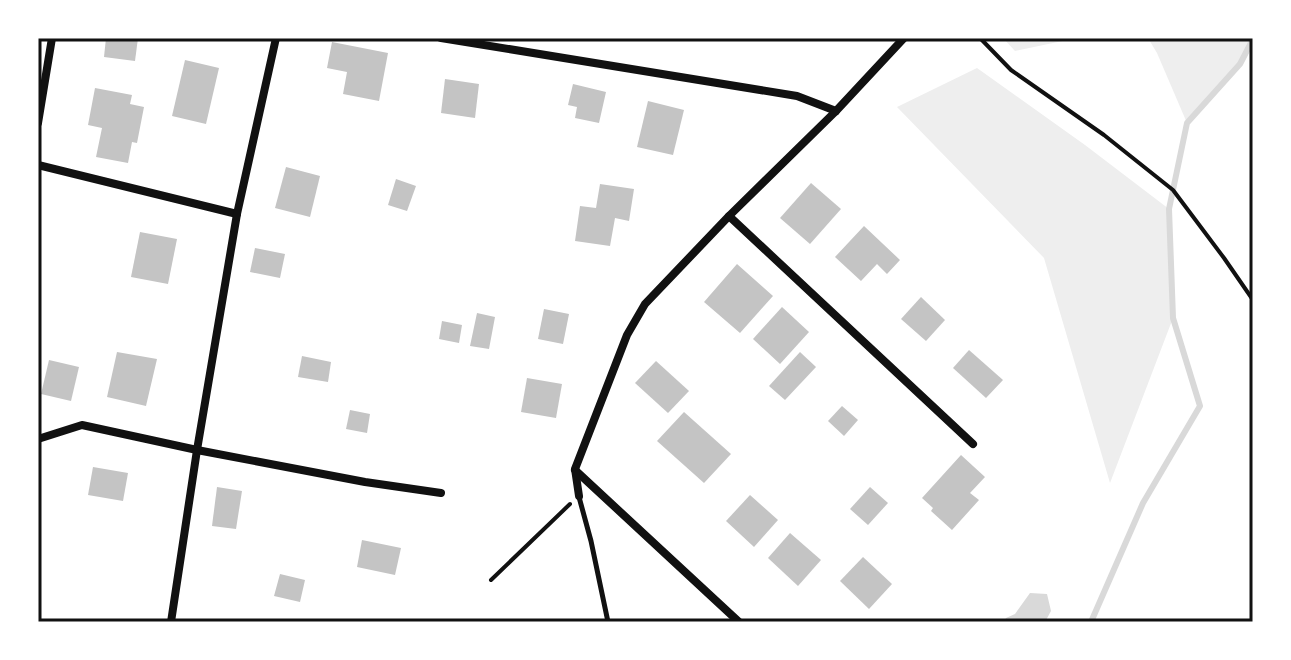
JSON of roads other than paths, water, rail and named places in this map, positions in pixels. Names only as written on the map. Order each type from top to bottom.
[{"type":"street","points":[[38,123],[52,38]]},
{"type":"street","points":[[171,622],[237,214],[276,38]]},
{"type":"street","points":[[441,38],[797,96],[836,111]]},
{"type":"street","points":[[579,496],[575,469],[627,335],[645,304],[904,38]]},
{"type":"street","points":[[38,165],[237,214]]},
{"type":"street","points":[[729,216],[973,444]]},
{"type":"street","points":[[38,439],[82,425],[365,482],[441,493]]},
{"type":"street","points":[[575,469],[739,622]]},
{"type":"lane","points":[[579,496],[608,622]]},
{"type":"waterway","points":[[1091,622],[1143,503],[1200,406],[1173,318],[1169,209],[1187,123],[1240,64],[1253,39]]}]
